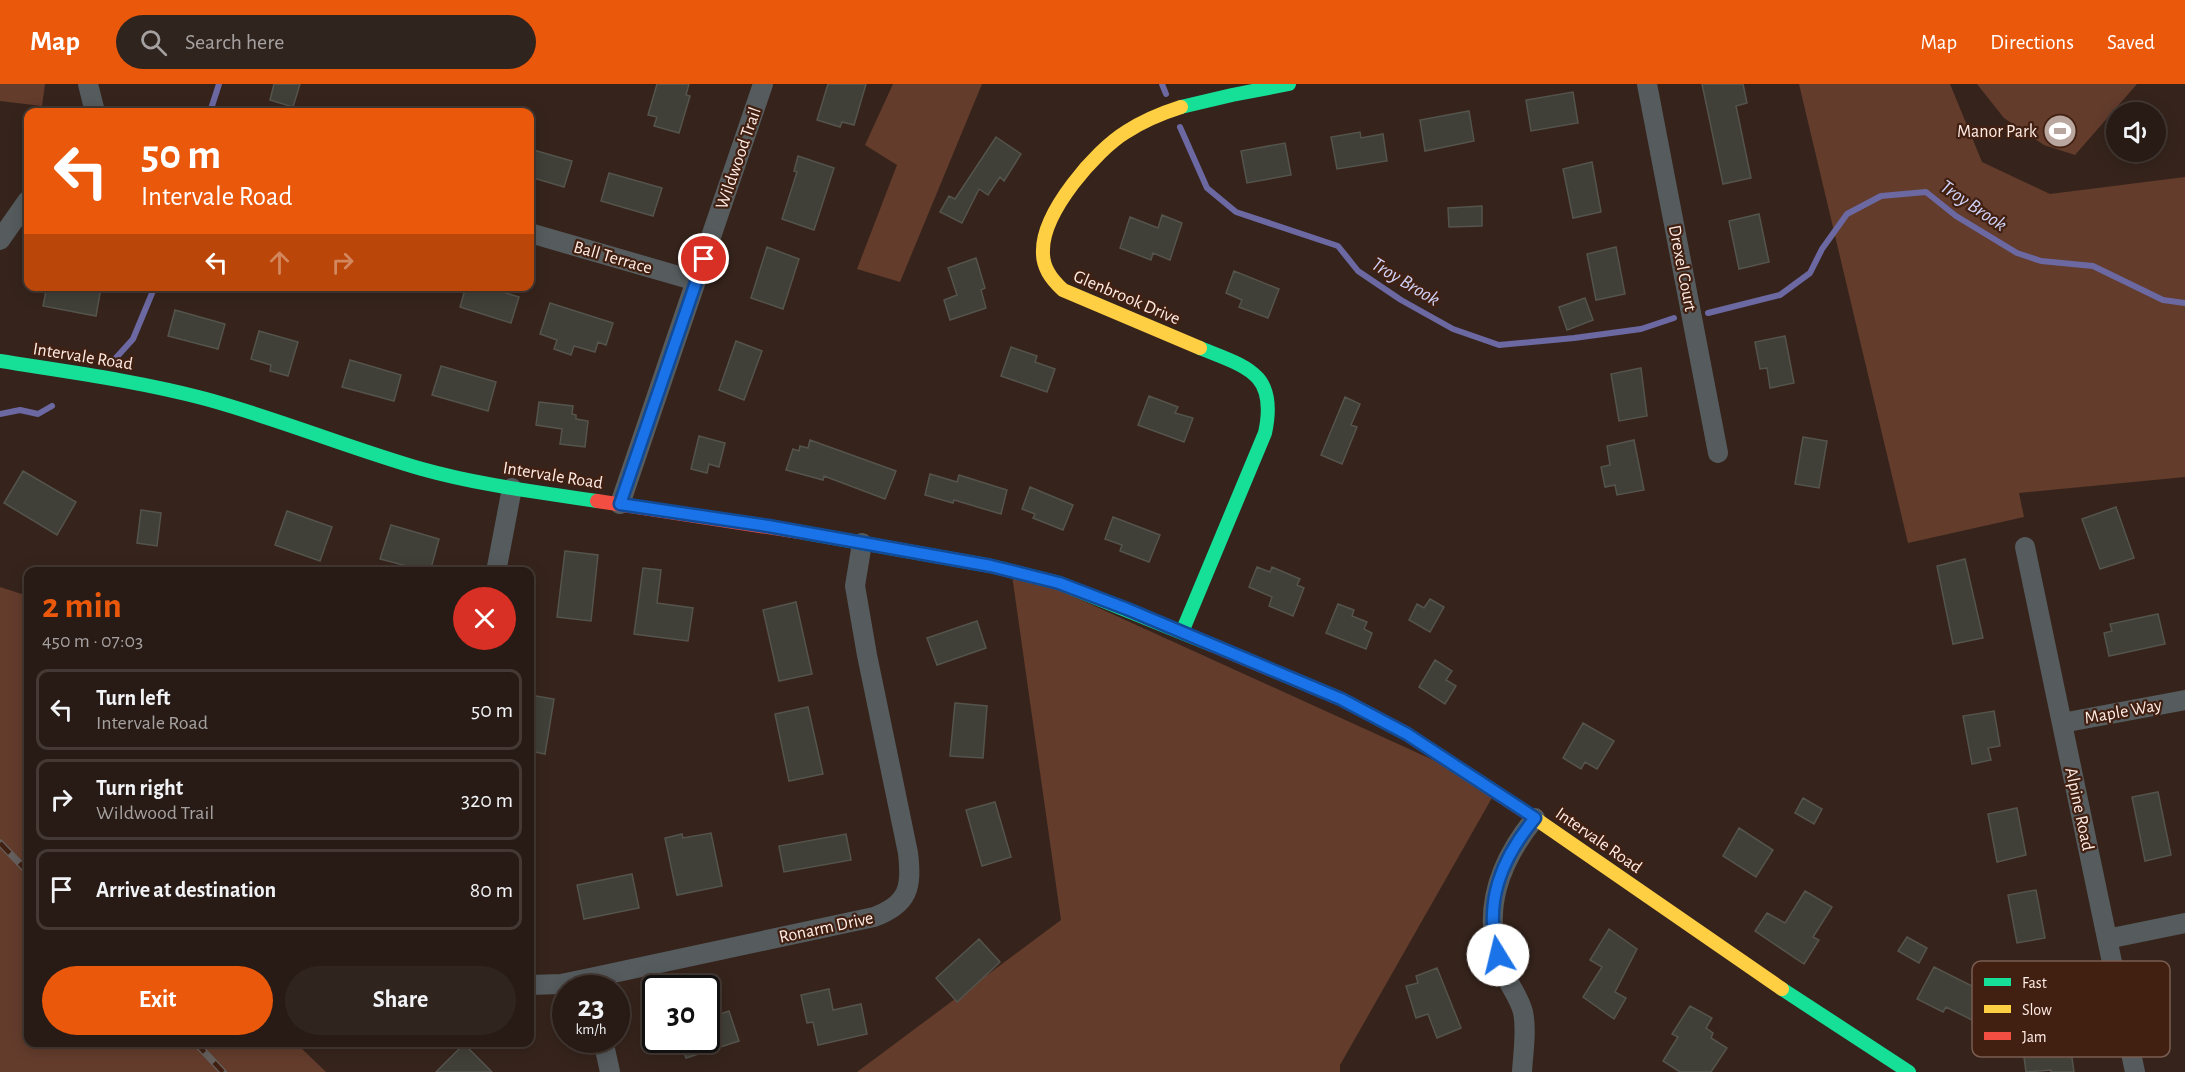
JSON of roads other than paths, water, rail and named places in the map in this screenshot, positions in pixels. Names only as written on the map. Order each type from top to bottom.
[{"type":"street","points":[[88,84],[97,108]]},
{"type":"street","name":"Wildwood Trail","points":[[620,504],[763,84]]},
{"type":"street","name":"Glenbrook Drive","points":[[1182,632],[1265,433],[1270,406],[1267,392],[1261,380],[1251,370],[1064,290],[1052,282],[1045,270],[1043,248],[1047,229],[1067,192],[1103,149],[1128,130],[1162,112],[1189,104],[1289,84]]},
{"type":"street","name":"Drexel Court","points":[[1647,84],[1718,453]]},
{"type":"street","points":[[0,240],[24,206]]},
{"type":"street","name":"Ball Terrace","points":[[534,234],[696,280]]},
{"type":"street","name":"Intervale Road","points":[[0,361],[130,381],[205,399],[280,421],[423,469],[512,488],[768,526],[991,566],[1059,583],[1341,699],[1407,734],[1535,818],[1759,974],[1909,1072]]},
{"type":"street","points":[[497,567],[512,488]]},
{"type":"street","name":"Ronarm Drive","points":[[625,975],[874,917],[887,913],[906,893],[911,880],[908,853],[855,586],[862,543]]},
{"type":"street","name":"Alpine Road","points":[[2025,546],[2112,961]]},
{"type":"street","name":"Maple Way","points":[[2062,723],[2185,700]]},
{"type":"street","points":[[1522,1072],[1524,1026],[1522,1011],[1502,968],[1494,941],[1492,914],[1501,873],[1513,848],[1535,818]]},
{"type":"street","points":[[2107,939],[2185,923]]},
{"type":"street","name":"Ronarm Drive","points":[[534,985],[552,984]]},
{"type":"street","points":[[606,1053],[610,1072]]},
{"type":"street","name":"Alpine Road","points":[[2132,1057],[2135,1072]]},
{"type":"waterway","points":[[211,108],[219,84]]},
{"type":"waterway","name":"Troy Brook","points":[[1162,84],[1166,94]]},
{"type":"waterway","name":"Troy Brook","points":[[1180,127],[1207,188],[1236,212],[1338,246],[1358,271],[1401,300],[1453,329],[1499,345],[1641,329],[1674,318]]},
{"type":"waterway","name":"Troy Brook","points":[[1708,313],[1780,295],[1810,273],[1822,249],[1847,214],[1881,196],[1926,192],[1956,216],[2017,253],[2041,261],[2093,266],[2163,300],[2185,303]]},
{"type":"waterway","points":[[114,360],[133,339],[153,291]]},
{"type":"waterway","points":[[0,414],[20,410],[38,414],[52,406]]},
{"type":"railway","points":[[0,843],[24,868]]},
{"type":"railway","points":[[200,1047],[223,1072]]},
{"type":"place","name":"Manor Park","points":[[2060,131]]}]
